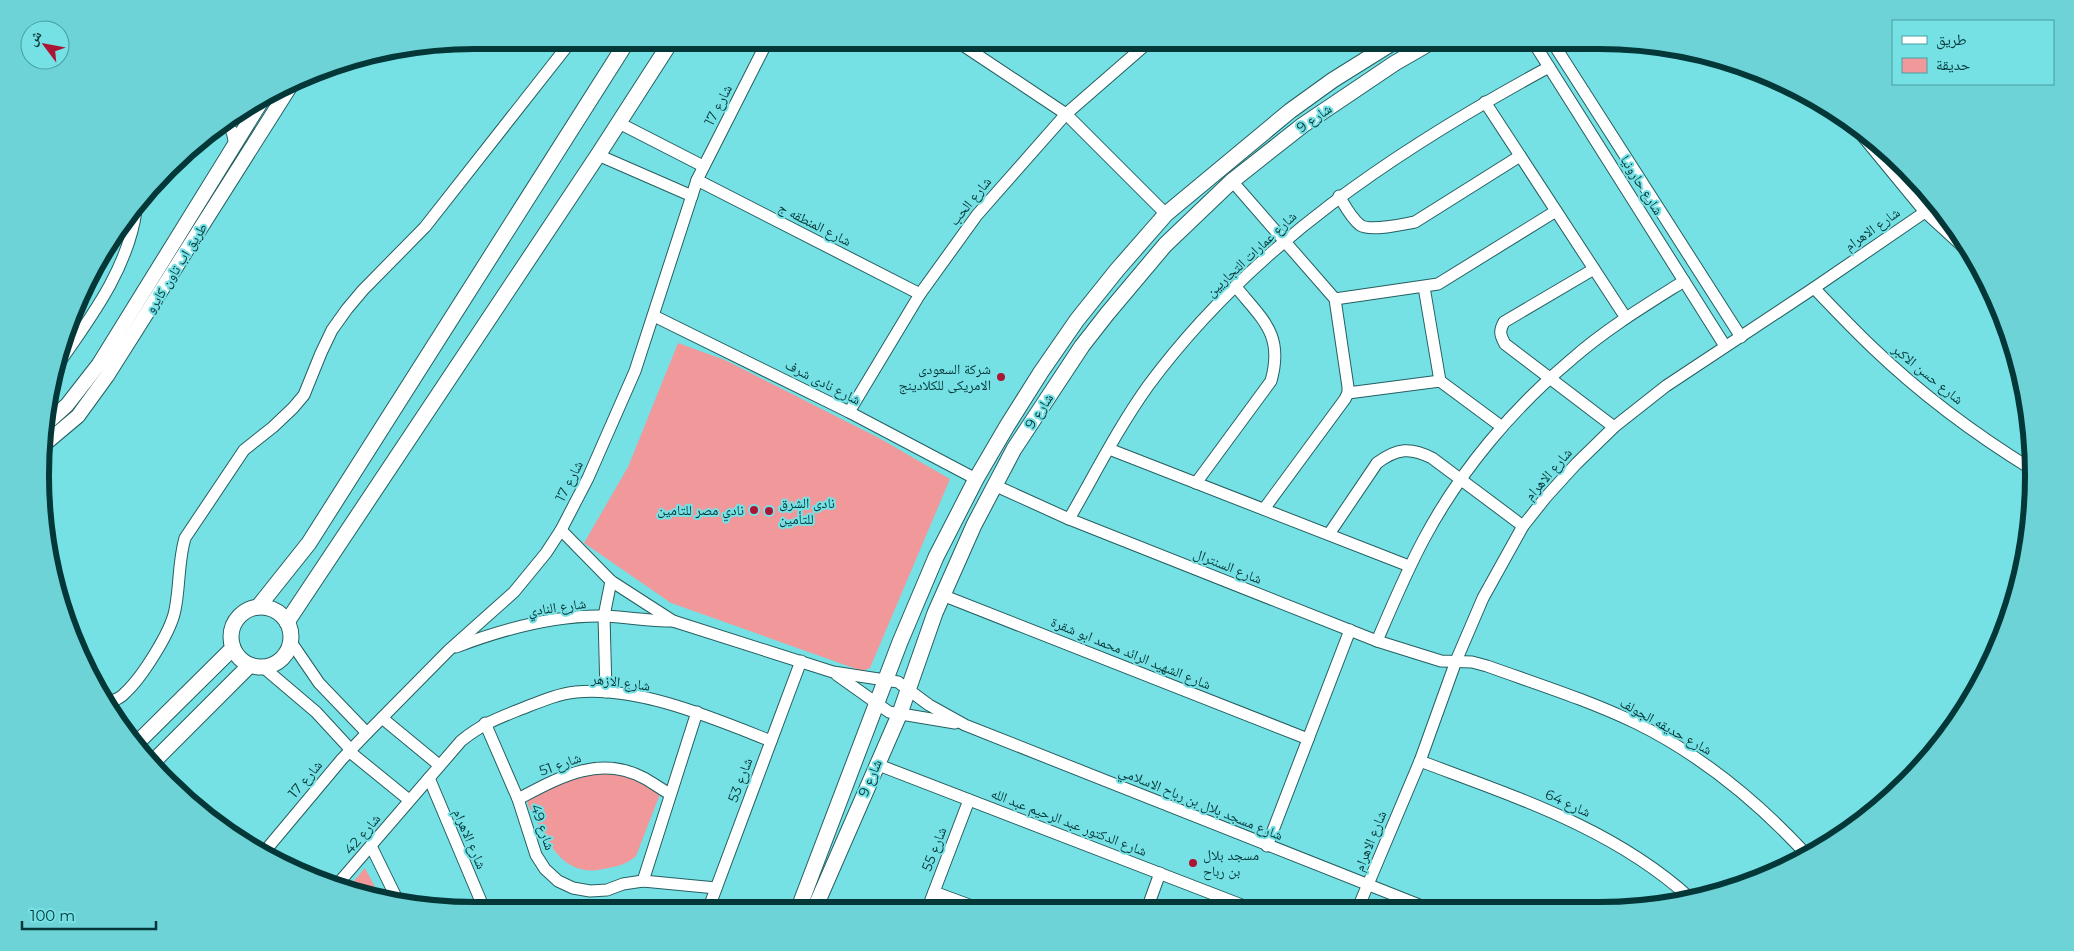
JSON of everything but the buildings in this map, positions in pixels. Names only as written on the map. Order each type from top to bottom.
[{"type":"main road","points":[[258,607],[275,610],[287,622],[291,632],[289,649],[281,660],[269,666],[257,666],[240,658],[234,648],[232,636],[234,624],[241,615],[258,607],[309,543],[622,49]]},
{"type":"main road","points":[[287,622],[598,155],[666,49]]},
{"type":"main road","name":"شارع 9","points":[[801,902],[919,596],[976,479],[1021,403],[1077,320],[1117,270],[1166,214],[1290,112],[1378,49]]},
{"type":"main road","name":"شارع 9","points":[[817,902],[876,764],[900,713],[942,595],[994,485],[1040,407],[1107,314],[1166,245],[1232,181],[1317,115],[1419,49]]},
{"type":"main road","points":[[919,596],[924,609],[935,613]]},
{"type":"main road","points":[[141,739],[234,648]]},
{"type":"main road","points":[[157,759],[257,666]]},
{"type":"street","points":[[113,700],[119,698],[126,692],[137,679],[167,634],[175,610],[180,555],[185,538],[244,450],[273,428],[304,395],[332,330],[347,309],[363,290],[425,227],[565,49]]},
{"type":"street","name":"شارع 17","points":[[267,848],[367,733],[449,650],[514,592],[561,530],[613,425],[654,316],[697,180],[763,49]]},
{"type":"street","points":[[968,49],[1066,114],[1166,214]]},
{"type":"street","name":"شارع الحب","points":[[849,412],[920,294],[977,215],[1066,114],[1140,49]]},
{"type":"street","name":"شارع حارونيا","points":[[1538,49],[1726,346]]},
{"type":"street","name":"شارع حارونيا","points":[[1557,49],[1741,336]]},
{"type":"street","name":"شارع عمارات التجاريين","points":[[1069,519],[1128,416],[1163,367],[1199,325],[1284,240],[1339,196],[1485,102],[1549,66]]},
{"type":"street","name":"طريق اب تاون كايرو","points":[[51,439],[78,416],[107,376],[286,94]]},
{"type":"street","points":[[1485,102],[1626,318]]},
{"type":"street","name":"طريق اب تاون كايرو","points":[[52,419],[67,406],[82,387],[258,109]]},
{"type":"street","points":[[242,118],[249,123]]},
{"type":"street","points":[[619,123],[703,166]]},
{"type":"street","points":[[229,128],[232,131],[236,145]]},
{"type":"street","points":[[1873,150],[1924,212],[1953,238]]},
{"type":"street","points":[[598,155],[692,196]]},
{"type":"street","points":[[1339,196],[1354,219],[1362,227],[1371,228],[1415,222],[1520,156]]},
{"type":"street","name":"شارع المنطقه ج","points":[[697,180],[920,294]]},
{"type":"street","points":[[1232,181],[1335,299],[1348,393],[1264,509]]},
{"type":"street","name":"شارع الاهرام","points":[[1361,902],[1420,760],[1456,661],[1483,598],[1523,526],[1576,464],[1614,426],[1666,386],[1814,288],[1930,207]]},
{"type":"street","points":[[1335,299],[1438,284],[1556,211]]},
{"type":"street","points":[[68,348],[117,273],[132,234],[135,219]]},
{"type":"street","points":[[167,284],[163,278],[163,272],[177,248],[186,222]]},
{"type":"street","points":[[1594,268],[1504,322],[1500,329],[1501,337],[1505,344],[1614,426]]},
{"type":"street","points":[[1377,641],[1410,566],[1426,535],[1461,480],[1502,427],[1572,358],[1626,318],[1684,281]]},
{"type":"street","points":[[1196,482],[1270,381],[1274,368],[1274,347],[1268,327],[1236,287]]},
{"type":"street","points":[[1424,287],[1440,381],[1502,427]]},
{"type":"street","name":"شارع حسن الاكبر","points":[[1814,288],[1873,348],[1916,386],[1962,422],[2025,464]]},
{"type":"street","points":[[107,376],[113,357],[132,321],[128,314]]},
{"type":"street","name":"شارع نادى شرف","points":[[654,316],[849,412],[976,479]]},
{"type":"street","points":[[1348,393],[1440,381]]},
{"type":"street","points":[[1109,448],[1410,566]]},
{"type":"street","points":[[1329,534],[1377,463],[1388,455],[1403,451],[1418,451],[1432,458],[1523,526]]},
{"type":"street","name":"شارع السنترال","points":[[994,485],[1069,519],[1377,641],[1441,661],[1456,661]]},
{"type":"street","name":"شارع النادي","points":[[561,530],[611,581],[673,621],[833,672],[886,679],[898,682],[908,689]]},
{"type":"street","points":[[606,692],[604,616],[611,581]]},
{"type":"street","name":"شارع الشهيد الرائد محمد ابو شقرة","points":[[942,595],[1308,739]]},
{"type":"street","name":"شارع النادي","points":[[449,650],[492,633],[562,618],[604,616],[647,621],[673,621]]},
{"type":"street","points":[[1267,846],[1350,630]]},
{"type":"street","points":[[291,642],[319,683],[367,733]]},
{"type":"street","name":"شارع 53","points":[[711,902],[801,661]]},
{"type":"street","name":"شارع حديقه الجولف","points":[[1456,661],[1472,662],[1487,666],[1588,702],[1636,723],[1682,748],[1725,778],[1765,812],[1802,850]]},
{"type":"street","points":[[257,666],[316,712],[351,751],[409,800]]},
{"type":"street","name":"شارع النادي","points":[[833,672],[884,710],[900,713]]},
{"type":"street","name":"شارع مسجد بلال بن رباح الاسلامي","points":[[908,689],[930,705],[964,725],[1411,902]]},
{"type":"street","name":"شارع الازهر","points":[[409,800],[461,741],[486,723],[546,698],[576,692],[606,692],[650,700],[697,712],[771,741]]},
{"type":"street","points":[[643,881],[697,712]]},
{"type":"street","name":"شارع مسجد بلال بن رباح الاسلامي","points":[[900,713],[964,725]]},
{"type":"street","points":[[382,718],[439,765]]},
{"type":"street","name":"شارع 49","points":[[486,723],[518,799],[536,856],[545,870],[558,881],[573,888],[590,891],[607,890],[623,884],[643,881],[716,888]]},
{"type":"street","name":"شارع 64","points":[[1420,760],[1563,816],[1608,838],[1641,860],[1684,894]]},
{"type":"street","name":"شارع الدكتور عبد الرحيم عبد الله","points":[[876,764],[1235,902]]},
{"type":"street","name":"شارع 51","points":[[518,799],[575,772],[603,768],[630,772],[670,794]]},
{"type":"street","name":"شارع الاهرام","points":[[429,778],[481,902]]},
{"type":"street","name":"شارع 42","points":[[341,881],[409,800]]},
{"type":"street","name":"شارع 55","points":[[930,902],[969,800]]},
{"type":"street","points":[[371,846],[394,894]]},
{"type":"street","points":[[1150,902],[1160,873]]},
{"type":"street","points":[[934,892],[961,902]]},
{"type":"green space","name":"نادى الشرق للتأمين","points":[[678,343],[725,360],[879,438],[950,479],[870,668],[862,671],[671,603],[584,543],[628,467]]},
{"type":"green space","points":[[585,766],[614,769],[662,789],[636,856],[623,864],[592,870],[578,868],[567,862],[557,854],[549,843],[528,805],[527,797],[548,781],[568,771]]},
{"type":"green space","points":[[365,868],[377,891],[365,888],[351,884]]},
{"type":"place","name":"شركة السعودى الامريكى للكلادينج","points":[[1001,377]]},
{"type":"place","name":"نادي مصر للتامين","points":[[754,510]]},
{"type":"place","name":"نادى الشرق للتأمين","points":[[769,511]]},
{"type":"place","name":"مسجد بلال بن رباح","points":[[1193,863]]}]
